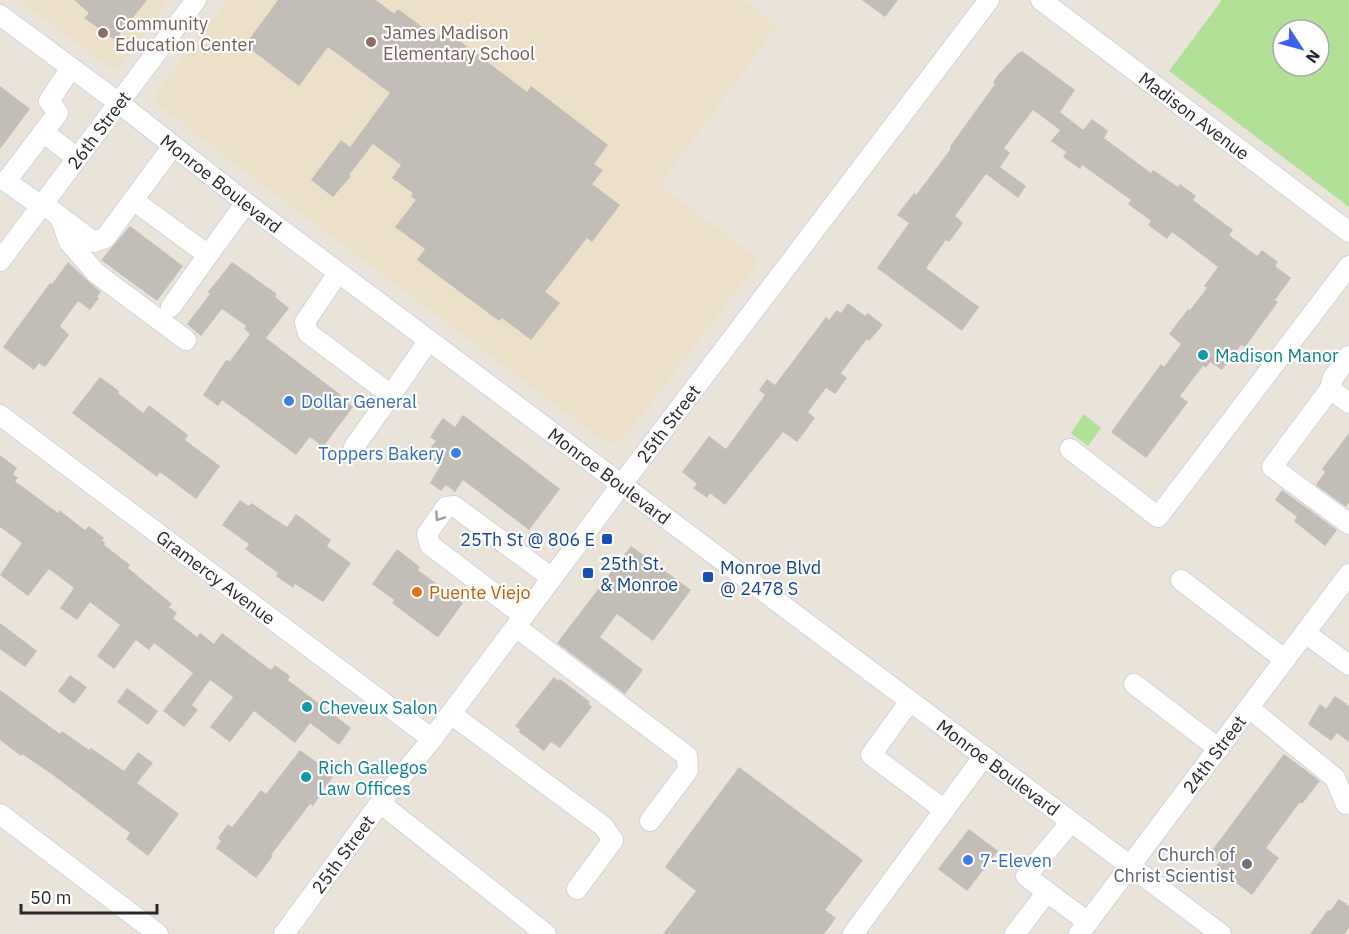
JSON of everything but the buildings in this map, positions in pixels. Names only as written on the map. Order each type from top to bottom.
[{"type":"street","name":"26th Street","points":[[0,261],[196,0]]},
{"type":"street","name":"25th Street","points":[[284,934],[380,803],[451,714],[622,484],[989,0]]},
{"type":"street","name":"Madison Avenue","points":[[1041,0],[1349,232]]},
{"type":"street","name":"Monroe Boulevard","points":[[0,15],[338,273],[1221,934]]},
{"type":"street","points":[[71,68],[49,101],[58,113],[7,183],[94,242],[105,238],[173,146]]},
{"type":"street","points":[[43,132],[78,158]]},
{"type":"street","points":[[133,200],[208,255]]},
{"type":"street","points":[[171,306],[246,203]]},
{"type":"street","points":[[60,217],[69,242],[96,273],[186,340]]},
{"type":"street","points":[[1071,449],[1158,517],[1349,266]]},
{"type":"street","points":[[338,273],[305,322],[308,333],[391,395]]},
{"type":"street","points":[[354,447],[429,340]]},
{"type":"street","points":[[1349,356],[1333,378],[1330,390],[1272,467],[1349,524]]},
{"type":"street","points":[[1330,390],[1349,403]]},
{"type":"street","name":"Gramercy Avenue","points":[[0,415],[432,739]]},
{"type":"street","points":[[552,578],[454,506],[446,507],[427,534],[430,545],[520,622],[687,756],[688,770],[650,821]]},
{"type":"street","name":"24th Street","points":[[1083,928],[1349,574]]},
{"type":"street","points":[[1181,580],[1285,660]]},
{"type":"street","points":[[1305,633],[1349,665]]},
{"type":"street","points":[[1134,684],[1219,749]]},
{"type":"street","points":[[910,700],[871,755],[943,809]]},
{"type":"street","points":[[1249,708],[1335,778],[1346,804]]},
{"type":"street","points":[[451,714],[603,826],[613,840],[577,889]]},
{"type":"street","points":[[854,934],[943,809],[984,756]]},
{"type":"street","points":[[380,803],[546,934]]},
{"type":"street","points":[[0,814],[158,934]]},
{"type":"street","points":[[1071,822],[1026,876],[1047,892],[1083,928]]},
{"type":"street","points":[[1020,932],[1047,892]]},
{"type":"shaded area","name":"Community Education Center","points":[[18,0],[169,0],[120,66],[112,69]]},
{"type":"shaded area","points":[[227,0],[743,0],[777,26],[660,185],[760,260],[624,438],[613,442],[603,441],[155,103],[154,97]]},
{"type":"green space","points":[[1222,0],[1349,0],[1349,207],[1169,71]]},
{"type":"green space","points":[[1084,414],[1101,428],[1088,446],[1071,433]]},
{"type":"place","name":"Community Education Center","points":[[103,33]]},
{"type":"place","name":"James Madison Elementary School","points":[[371,42]]},
{"type":"place","name":"Madison Manor","points":[[1203,355]]},
{"type":"place","name":"Dollar General","points":[[289,401]]},
{"type":"place","name":"Toppers Bakery","points":[[456,453]]},
{"type":"place","name":"25Th St @ 806 E","points":[[607,539]]},
{"type":"place","name":"25th St. & Monroe","points":[[588,573]]},
{"type":"place","name":"Monroe Blvd @ 2478 S","points":[[708,577]]},
{"type":"place","name":"Puente Viejo","points":[[417,592]]},
{"type":"place","name":"Cheveux Salon","points":[[307,707]]},
{"type":"place","name":"Rich Gallegos Law Offices","points":[[306,777]]},
{"type":"place","name":"7-Eleven","points":[[968,860]]},
{"type":"place","name":"Church of Christ Scientist","points":[[1247,864]]}]
